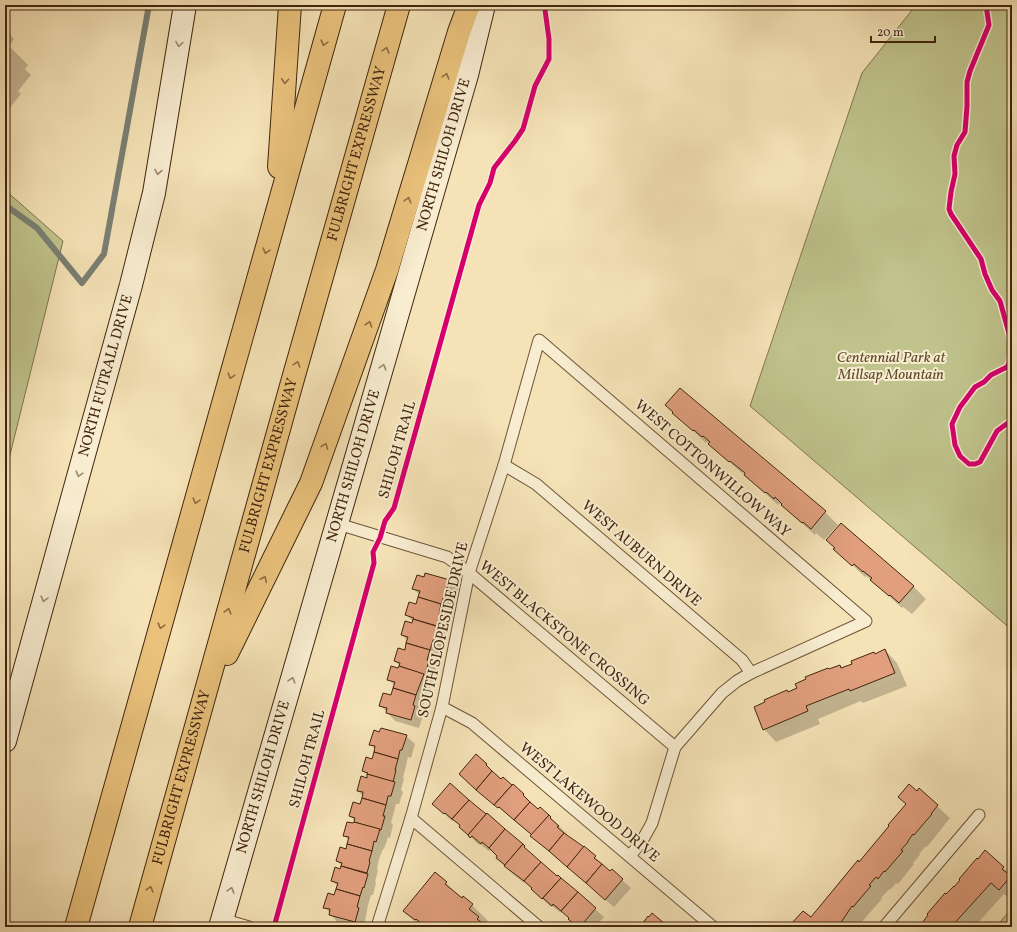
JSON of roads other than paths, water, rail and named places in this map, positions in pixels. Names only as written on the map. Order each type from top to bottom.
[{"type":"highway","points":[[276,213],[290,5]]},
{"type":"highway","points":[[76,927],[335,5]]},
{"type":"highway","name":"FULBRIGHT EXPRESSWAY","points":[[140,927],[399,5]]},
{"type":"highway","points":[[203,702],[311,483],[387,270],[459,32],[470,5]]},
{"type":"main road","name":"NORTH FUTRALL DRIVE","points":[[5,741],[135,270],[154,193],[168,116],[185,5]]},
{"type":"main road","name":"NORTH SHILOH DRIVE","points":[[221,923],[468,75],[484,5]]},
{"type":"lane","name":"SOUTH SLOPESIDE DRIVE","points":[[377,927],[411,818],[442,707],[469,573],[504,465],[539,340]]},
{"type":"lane","name":"WEST COTTONWILLOW WAY","points":[[539,340],[866,621],[751,673]]},
{"type":"lane","name":"WEST AUBURN DRIVE","points":[[504,465],[536,484],[742,660],[751,673]]},
{"type":"lane","name":"WEST BLACKSTONE CROSSING","points":[[338,524],[447,557],[469,573],[674,747]]},
{"type":"lane","points":[[630,856],[642,841],[652,823],[674,747],[722,693],[737,681],[751,673]]},
{"type":"lane","name":"WEST LAKEWOOD DRIVE","points":[[442,707],[472,723],[713,927]]},
{"type":"lane","points":[[884,927],[979,815]]},
{"type":"lane","points":[[411,818],[539,927]]},
{"type":"lane","points":[[221,923],[249,927]]},
{"type":"waterway","points":[[5,205],[37,228],[82,283],[104,254],[149,5]]},
{"type":"park label","name":"Centennial Park at Millsap Mountain","points":[[891,366]]}]
